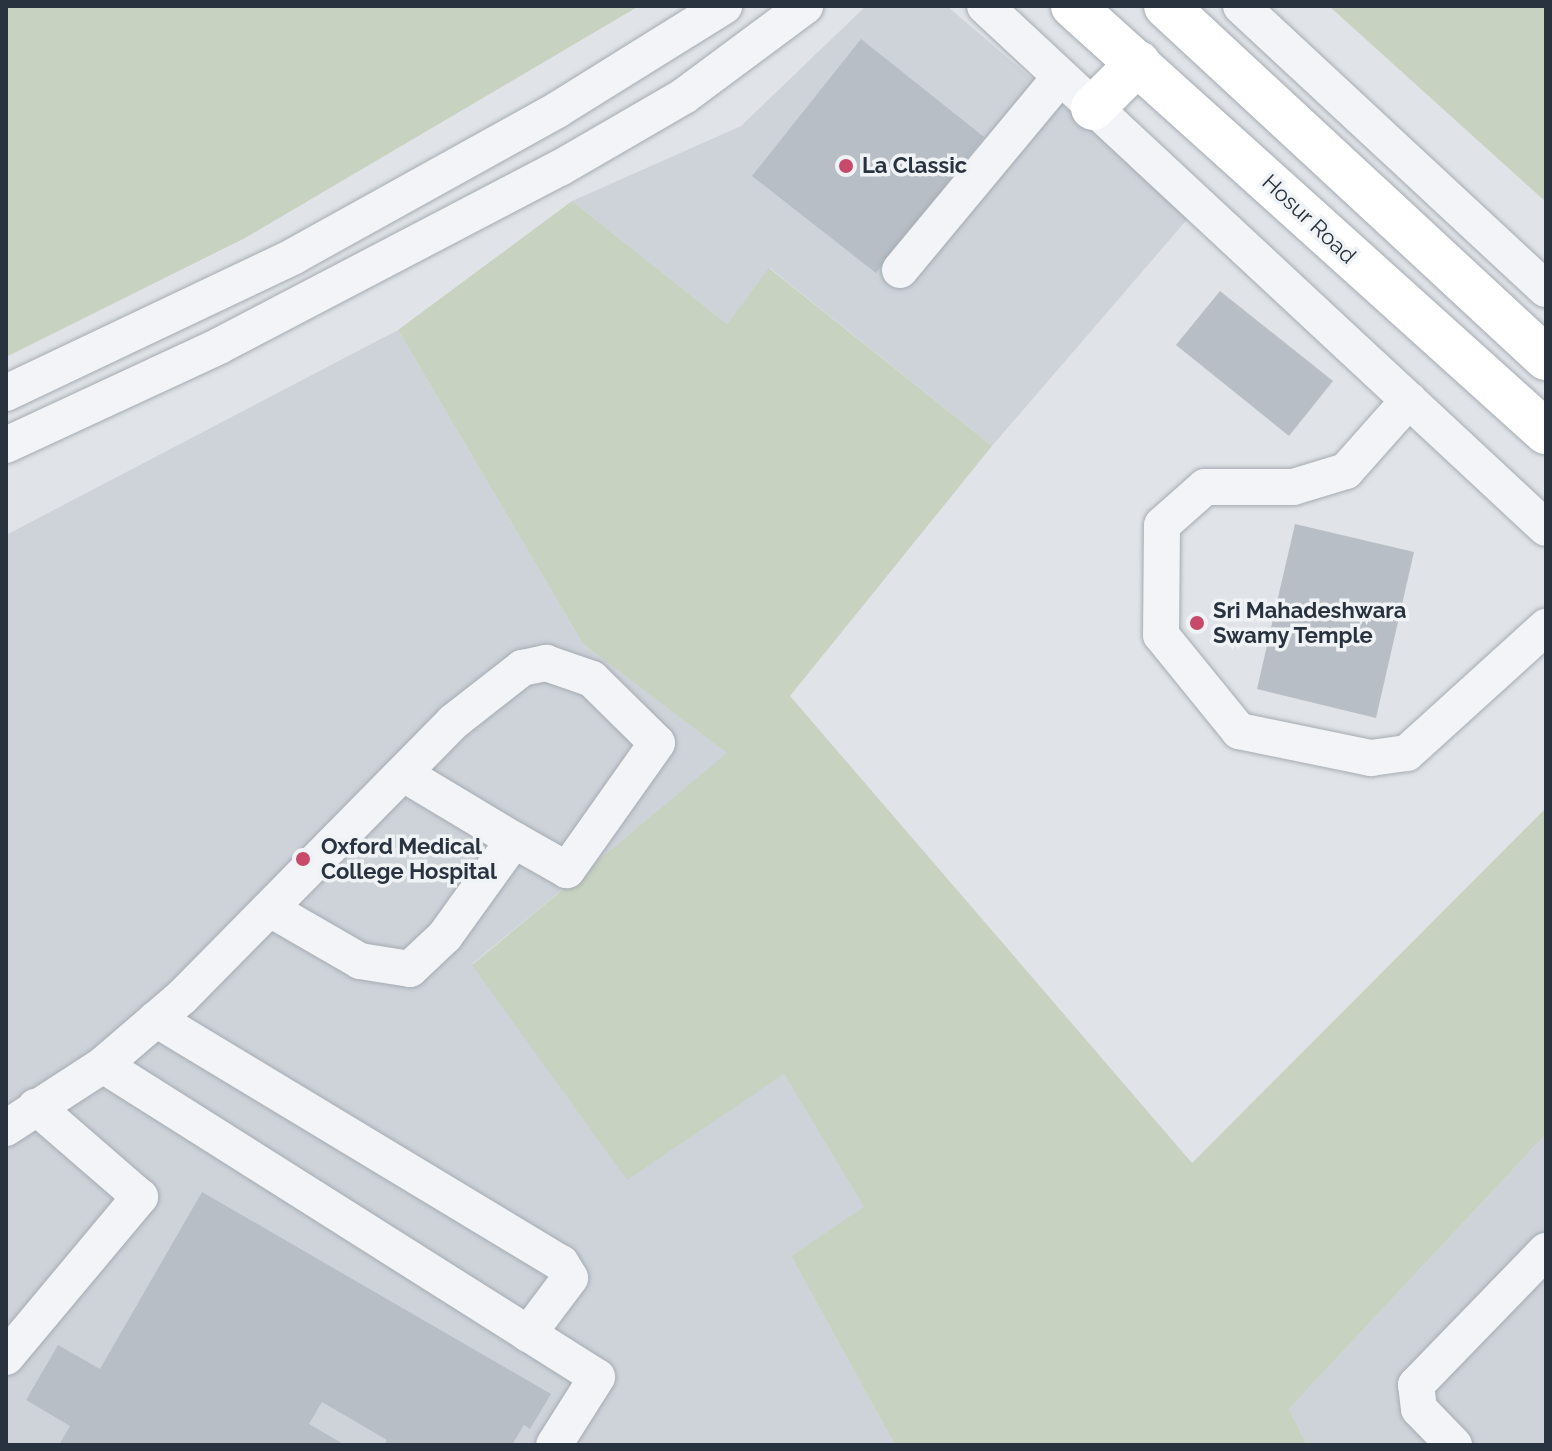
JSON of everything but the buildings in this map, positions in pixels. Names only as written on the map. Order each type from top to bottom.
[{"type":"highway","name":"Hosur Road","points":[[1073,6],[1546,432]]},
{"type":"highway","points":[[1166,6],[1546,358]]},
{"type":"highway","points":[[1093,108],[1138,63]]},
{"type":"street","points":[[6,393],[294,256],[557,110],[724,6]]},
{"type":"street","points":[[6,445],[219,346],[560,168],[684,96],[805,6]]},
{"type":"street","points":[[985,6],[1546,528]]},
{"type":"street","points":[[1241,6],[1546,289]]},
{"type":"street","points":[[900,270],[1060,77]]},
{"type":"street","points":[[1409,400],[1346,471],[1293,487],[1205,487],[1162,525],[1161,635],[1239,731],[1371,758],[1407,753],[1546,627]]},
{"type":"street","points":[[6,1128],[103,1065],[156,1019],[270,909],[453,722],[522,668],[546,663],[592,679],[657,743],[567,870],[404,774]]},
{"type":"street","points":[[270,909],[360,961],[410,969],[445,936],[514,840]]},
{"type":"street","points":[[156,1019],[561,1263],[570,1278],[528,1334]]},
{"type":"street","points":[[103,1065],[597,1377],[554,1445]]},
{"type":"street","points":[[6,1357],[140,1197],[36,1107]]},
{"type":"street","points":[[1454,1445],[1419,1409],[1416,1385],[1546,1251]]},
{"type":"shaded area","points":[[866,6],[947,6],[1191,215],[992,446],[770,268],[727,324],[572,201],[741,126]]},
{"type":"shaded area","name":"Oxford Medical College Hospital","points":[[398,330],[583,644],[728,753],[472,964],[784,1074],[865,1208],[791,1256],[895,1445],[6,1445],[6,535]]},
{"type":"shaded area","points":[[1546,1134],[1546,1445],[1307,1445],[1289,1409]]},
{"type":"green space","points":[[6,6],[639,6],[245,238],[6,357]]},
{"type":"green space","points":[[1329,6],[1546,6],[1546,202]]},
{"type":"green space","points":[[572,201],[727,324],[769,268],[992,446],[790,696],[1192,1163],[1546,808],[1546,1134],[1289,1409],[1307,1445],[895,1445],[791,1256],[864,1207],[784,1074],[627,1180],[472,965],[727,753],[583,644],[398,330]]},
{"type":"place","name":"La Classic","points":[[846,166]]},
{"type":"place","name":"Sri Mahadeshwara Swamy Temple","points":[[1197,623]]},
{"type":"place","name":"Oxford Medical College Hospital","points":[[303,859]]}]
